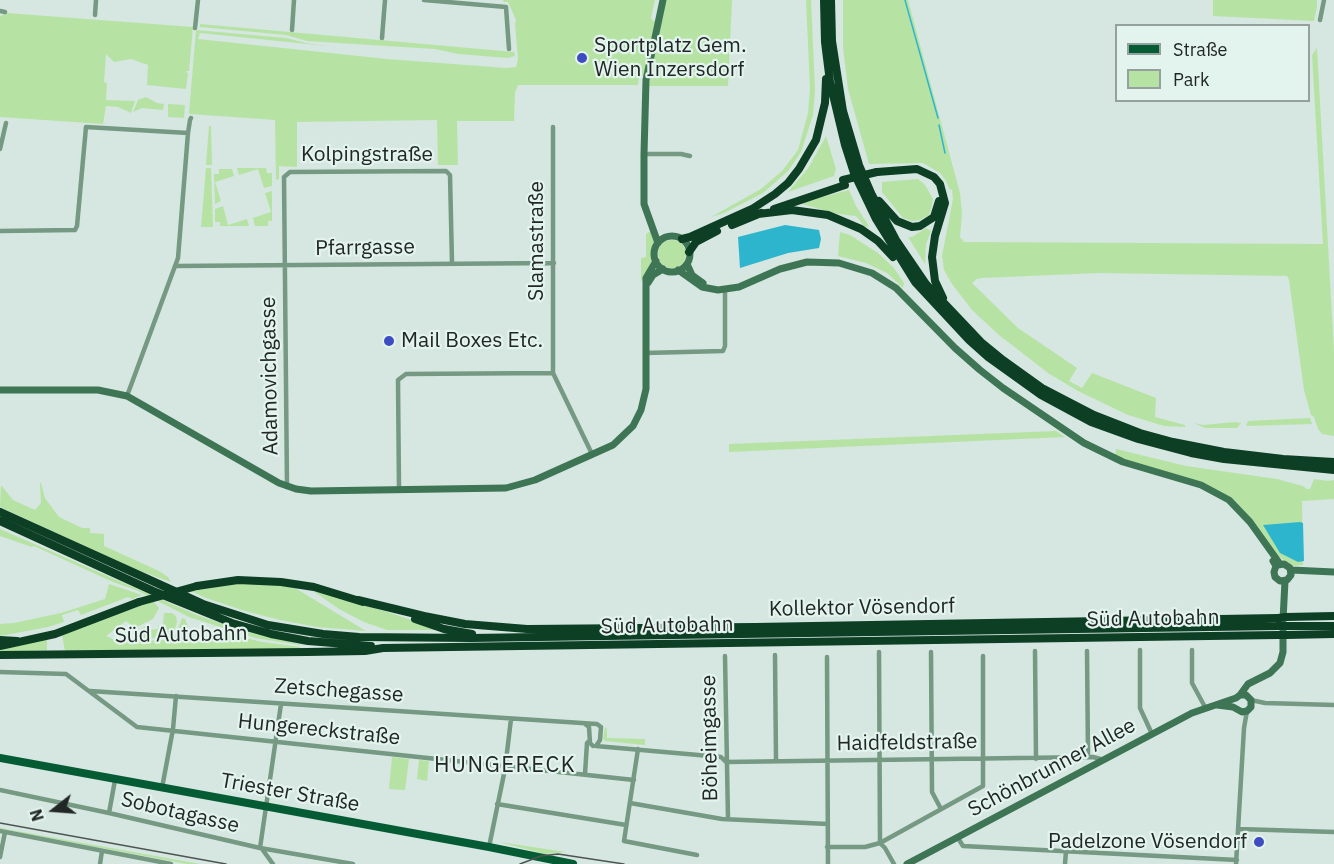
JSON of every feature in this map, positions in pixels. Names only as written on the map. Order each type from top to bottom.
[{"type":"highway","points":[[738,216],[775,194],[788,183],[808,155],[822,123],[827,63],[824,0]]},
{"type":"highway","points":[[831,0],[832,41],[837,80],[852,143],[867,184],[882,216],[909,260],[926,284],[959,320],[1003,360],[1042,388],[1114,423],[1151,436],[1208,449],[1265,457],[1334,462]]},
{"type":"highway","points":[[827,63],[836,113],[854,173],[876,219],[915,282]]},
{"type":"highway","points":[[681,239],[738,216],[844,182],[917,170],[934,177],[944,193],[945,203],[934,236],[933,268],[940,292],[959,320]]},
{"type":"highway","points":[[867,184],[889,214],[904,226],[920,226],[934,217],[940,202],[936,187],[930,181],[917,175],[878,175]]},
{"type":"highway","points":[[690,252],[694,243],[700,240],[758,214],[844,182]]},
{"type":"highway","points":[[758,214],[792,210],[810,211],[845,221],[878,241],[956,328],[988,357],[1041,395],[1091,422],[1138,440],[1191,453],[1264,464],[1334,470]]},
{"type":"highway","points":[[0,512],[192,600],[268,625],[350,637],[508,638]]},
{"type":"highway","points":[[0,521],[196,610],[231,623],[308,641],[383,648]]},
{"type":"highway","points":[[0,527],[62,550]]},
{"type":"highway","name":"Süd Autobahn","points":[[0,646],[55,634],[139,602],[198,586],[238,580],[281,582],[314,587],[358,600]]},
{"type":"highway","points":[[358,600],[444,629],[508,638]]},
{"type":"highway","name":"Kollektor Vösendorf","points":[[358,600],[465,624],[527,629],[1282,626],[1334,616]]},
{"type":"highway","name":"Süd Autobahn","points":[[0,655],[330,652],[383,648],[1282,626],[1334,634]]},
{"type":"highway","name":"Süd Autobahn","points":[[508,638],[1334,626]]},
{"type":"highway","points":[[0,640],[26,642]]},
{"type":"main road","points":[[658,243],[644,204],[644,154],[646,80],[663,0]]},
{"type":"main road","points":[[651,223],[666,237]]},
{"type":"main road","points":[[0,390],[98,390],[127,396],[287,487],[305,491],[506,488],[535,480],[612,445],[628,432],[638,419],[644,400],[646,278],[656,261],[655,249],[658,243],[666,237],[676,237],[686,243],[690,252],[687,264],[692,275],[710,288]]},
{"type":"main road","points":[[656,261],[663,269]]},
{"type":"main road","points":[[645,288],[651,277],[663,269],[678,270],[695,284],[725,290],[739,287],[780,269],[807,262],[839,263],[872,273],[896,288],[980,370],[1084,443],[1106,455],[1192,482],[1217,493],[1241,511],[1261,537],[1278,565]]},
{"type":"main road","points":[[678,270],[687,264]]},
{"type":"main road","points":[[1278,565],[1286,565],[1291,572]]},
{"type":"main road","points":[[1244,703],[1251,688],[1260,678],[1275,669],[1282,657],[1282,581],[1274,574],[1278,565]]},
{"type":"main road","points":[[1282,581],[1291,572],[1334,572]]},
{"type":"main road","name":"Schönbrunner Allee","points":[[907,864],[1205,707],[1244,703]]},
{"type":"main road","name":"Triester Straße","points":[[0,759],[573,864]]},
{"type":"street","points":[[95,15],[96,0]]},
{"type":"street","points":[[195,28],[198,0]]},
{"type":"street","points":[[292,30],[294,0]]},
{"type":"street","points":[[382,38],[385,0]]},
{"type":"street","points":[[424,0],[506,7],[509,49]]},
{"type":"street","points":[[1320,20],[1324,0]]},
{"type":"street","points":[[127,396],[176,266],[188,133],[192,118]]},
{"type":"street","points":[[0,149],[6,123]]},
{"type":"street","points":[[0,231],[75,230],[86,127],[188,133]]},
{"type":"street","name":"Slamastraße","points":[[553,127],[554,373],[592,454]]},
{"type":"street","points":[[644,154],[690,156]]},
{"type":"street","name":"Kolpingstraße","points":[[286,265],[284,177],[290,172],[446,171],[450,175],[452,263]]},
{"type":"street","name":"Pfarrgasse","points":[[176,266],[554,263]]},
{"type":"street","name":"Adamovichgasse","points":[[286,265],[287,487]]},
{"type":"street","points":[[645,353],[721,352],[725,346],[725,290]]},
{"type":"street","points":[[399,490],[398,380],[406,374],[554,373]]},
{"type":"street","points":[[1140,650],[1140,708],[1152,734]]},
{"type":"street","points":[[1192,650],[1192,683],[1205,707]]},
{"type":"street","points":[[1035,651],[1036,759]]},
{"type":"street","points":[[1087,651],[1087,758],[1090,767]]},
{"type":"street","points":[[879,652],[880,843],[894,864]]},
{"type":"street","points":[[931,652],[932,792],[941,809]]},
{"type":"street","points":[[775,655],[776,760]]},
{"type":"street","name":"Böheimgasse","points":[[724,656],[728,819]]},
{"type":"street","points":[[827,847],[865,847],[880,843],[983,786],[983,656]]},
{"type":"street","points":[[827,657],[828,864]]},
{"type":"street","name":"Hungereckstraße","points":[[0,672],[66,674],[137,727],[634,780]]},
{"type":"street","name":"Zetschegasse","points":[[90,691],[585,724]]},
{"type":"street","points":[[162,788],[176,696]]},
{"type":"street","points":[[958,838],[963,846],[1237,862],[1244,703],[1334,705]]},
{"type":"street","points":[[273,864],[260,848],[281,704]]},
{"type":"street","points":[[489,847],[505,766],[511,719]]},
{"type":"street","points":[[585,724],[599,724],[600,740],[609,747]]},
{"type":"street","points":[[585,724],[589,727],[593,744]]},
{"type":"street","points":[[585,774],[587,743],[593,744],[600,740]]},
{"type":"street","name":"Haidfeldstraße","points":[[593,744],[721,758],[726,762],[984,758],[1104,760]]},
{"type":"street","points":[[638,749],[624,842],[697,855]]},
{"type":"street","points":[[109,813],[115,780]]},
{"type":"street","name":"Sobotagasse","points":[[0,790],[260,848],[353,864]]},
{"type":"street","points":[[630,803],[728,819],[828,824]]},
{"type":"street","points":[[497,804],[626,825]]},
{"type":"street","points":[[1239,829],[1334,832]]},
{"type":"street","points":[[0,857],[2,832],[171,864]]},
{"type":"street","points":[[100,864],[102,851]]},
{"type":"street","points":[[1065,864],[1066,851]]},
{"type":"street","points":[[1178,857],[1178,864]]},
{"type":"green space","points":[[503,0],[655,0],[651,18],[653,21],[657,20],[644,75],[639,78],[638,85],[518,85],[515,93],[514,121],[457,121],[458,165],[438,165],[437,120],[297,122],[297,167],[279,166],[279,179],[276,180],[275,120],[189,113],[196,30],[286,38],[327,46],[200,33],[198,39],[387,59],[516,67],[518,59],[516,20],[508,2]]},
{"type":"green space","points":[[666,0],[732,0],[728,86],[649,86]]},
{"type":"green space","points":[[806,0],[811,0],[815,90],[813,115],[801,152],[788,171],[763,193],[724,213],[711,217],[761,189],[782,171],[798,150],[808,113],[810,89]]},
{"type":"green space","points":[[843,0],[908,0],[960,193],[962,213],[960,237],[964,242],[1323,244],[1312,55],[1317,48],[1334,352],[1334,436],[1322,434],[1311,415],[1304,390],[1287,276],[1100,273],[982,278],[972,283],[1018,328],[1077,368],[1069,381],[1082,388],[1092,373],[1156,398],[1155,417],[1185,425],[1185,427],[1164,426],[1128,415],[1078,391],[1048,373],[999,335],[972,310],[944,270],[942,256],[953,199],[952,189],[950,190],[940,173],[923,163],[869,164],[848,89],[843,47]]},
{"type":"green space","points":[[1213,0],[1317,0],[1317,7],[1314,21],[1213,16]]},
{"type":"green space","points":[[7,13],[193,27],[189,71],[186,71],[188,74],[186,89],[147,85],[148,65],[131,59],[114,62],[106,54],[104,82],[107,83],[106,100],[135,101],[131,113],[118,107],[106,106],[103,124],[0,117],[0,16]]},
{"type":"green space","points":[[200,24],[514,52],[515,56],[508,58],[458,54],[435,49],[307,41],[286,35],[200,27]]},
{"type":"green space","points":[[146,97],[164,104],[163,110],[142,108],[133,112],[138,100]]},
{"type":"green space","points":[[168,104],[185,105],[184,118],[168,117]]},
{"type":"green space","points":[[209,126],[211,126],[212,165],[206,165]]},
{"type":"green space","points":[[826,136],[836,169],[834,176],[788,192],[809,167]]},
{"type":"green space","points":[[206,168],[211,168],[213,227],[201,227]]},
{"type":"green space","points":[[237,168],[266,168],[267,173],[272,173],[272,186],[264,188],[258,169],[239,175]]},
{"type":"green space","points":[[219,169],[232,169],[234,176],[215,182],[221,201],[215,204],[214,174],[219,174]]},
{"type":"green space","points":[[918,179],[925,185],[933,199],[929,215],[912,221],[903,218],[882,192],[882,182]]},
{"type":"green space","points":[[849,190],[869,226],[865,227],[856,216],[838,214],[802,204],[807,201]]},
{"type":"green space","points":[[272,191],[272,221],[268,221],[268,226],[255,226],[253,218],[271,212],[265,193]]},
{"type":"green space","points":[[223,206],[228,225],[247,219],[249,226],[220,226],[220,222],[215,222],[215,209]]},
{"type":"green space","points":[[926,228],[931,231],[926,244],[925,264],[908,237]]},
{"type":"green space","points":[[649,232],[654,242],[651,249],[652,260],[641,281],[641,258],[646,257],[646,234]]},
{"type":"green space","points":[[840,232],[850,235],[878,253],[894,268],[904,283],[903,288],[887,273],[866,263],[838,256]]},
{"type":"green space","points":[[672,240],[682,244],[686,254],[682,264],[672,268],[662,264],[658,254],[662,244]]},
{"type":"green space","points":[[1310,418],[1312,424],[1246,426],[1248,421]]},
{"type":"green space","points":[[1194,423],[1203,425],[1241,423],[1237,428],[1205,428]]},
{"type":"green space","points":[[1056,431],[1065,437],[729,452],[729,444]]},
{"type":"green space","points":[[1116,449],[1186,466],[1277,479],[1307,489],[1310,489],[1314,479],[1334,480],[1334,499],[1302,501],[1303,565],[1294,566],[1276,555],[1255,523],[1234,500],[1115,456]]},
{"type":"green space","points":[[40,483],[45,498],[59,517],[82,528],[90,528],[90,533],[104,534],[104,546],[159,571],[171,582],[132,568],[0,507],[1,485],[13,500],[35,510],[41,503]]},
{"type":"green space","points":[[0,529],[197,615],[243,631],[307,646],[255,638],[189,617],[136,590],[34,546],[0,536]]},
{"type":"green space","points":[[240,583],[282,585],[295,588],[366,631],[317,627],[280,620],[245,611],[191,591]]},
{"type":"green space","points":[[109,584],[142,595],[132,599],[128,597],[81,615],[78,610],[62,615],[64,622],[48,627],[0,636],[0,624],[61,613],[105,599]]},
{"type":"green space","points":[[313,591],[360,603],[442,630],[387,630],[364,622],[339,609]]},
{"type":"green space","points":[[153,601],[159,608],[153,619],[135,628],[126,621],[106,636],[118,641],[170,640],[177,632],[182,618],[185,619],[197,642],[207,642],[214,630],[262,642],[300,647],[300,649],[65,651],[62,635]]},
{"type":"green space","points":[[164,613],[172,613],[176,616],[177,622],[174,632],[166,638],[162,635]]},
{"type":"green space","points":[[158,623],[160,631],[157,637],[141,638],[139,631],[142,628],[150,624],[150,630],[158,629]]},
{"type":"green space","points":[[47,639],[47,650],[0,652],[0,649]]},
{"type":"green space","points":[[605,727],[607,738],[645,739],[645,745],[605,741],[603,738]]},
{"type":"green space","points":[[392,757],[409,759],[405,790],[389,789]]},
{"type":"green space","points":[[419,760],[429,761],[427,781],[417,779]]},
{"type":"green space","points":[[0,828],[200,864],[187,864]]},
{"type":"green space","points":[[499,842],[559,851],[566,852],[545,854]]},
{"type":"water","points":[[785,225],[819,230],[821,239],[819,248],[788,253],[740,268],[738,237]]},
{"type":"water","points":[[1303,523],[1304,561],[1298,562],[1280,553],[1263,525]]},
{"type":"waterway","points":[[905,0],[938,118]]},
{"type":"waterway","points":[[939,125],[945,153]]},
{"type":"tram line","points":[[0,823],[226,864]]},
{"type":"tram line","points":[[520,864],[541,856],[558,854],[624,864]]},
{"type":"place","name":"Sportplatz Gem. Wien Inzersdorf","points":[[582,58]]},
{"type":"place","name":"Mail Boxes Etc.","points":[[389,341]]},
{"type":"place","name":"Padelzone Vösendorf","points":[[1259,842]]},
{"type":"district","name":"HUNGERECK","points":[[505,766]]}]
